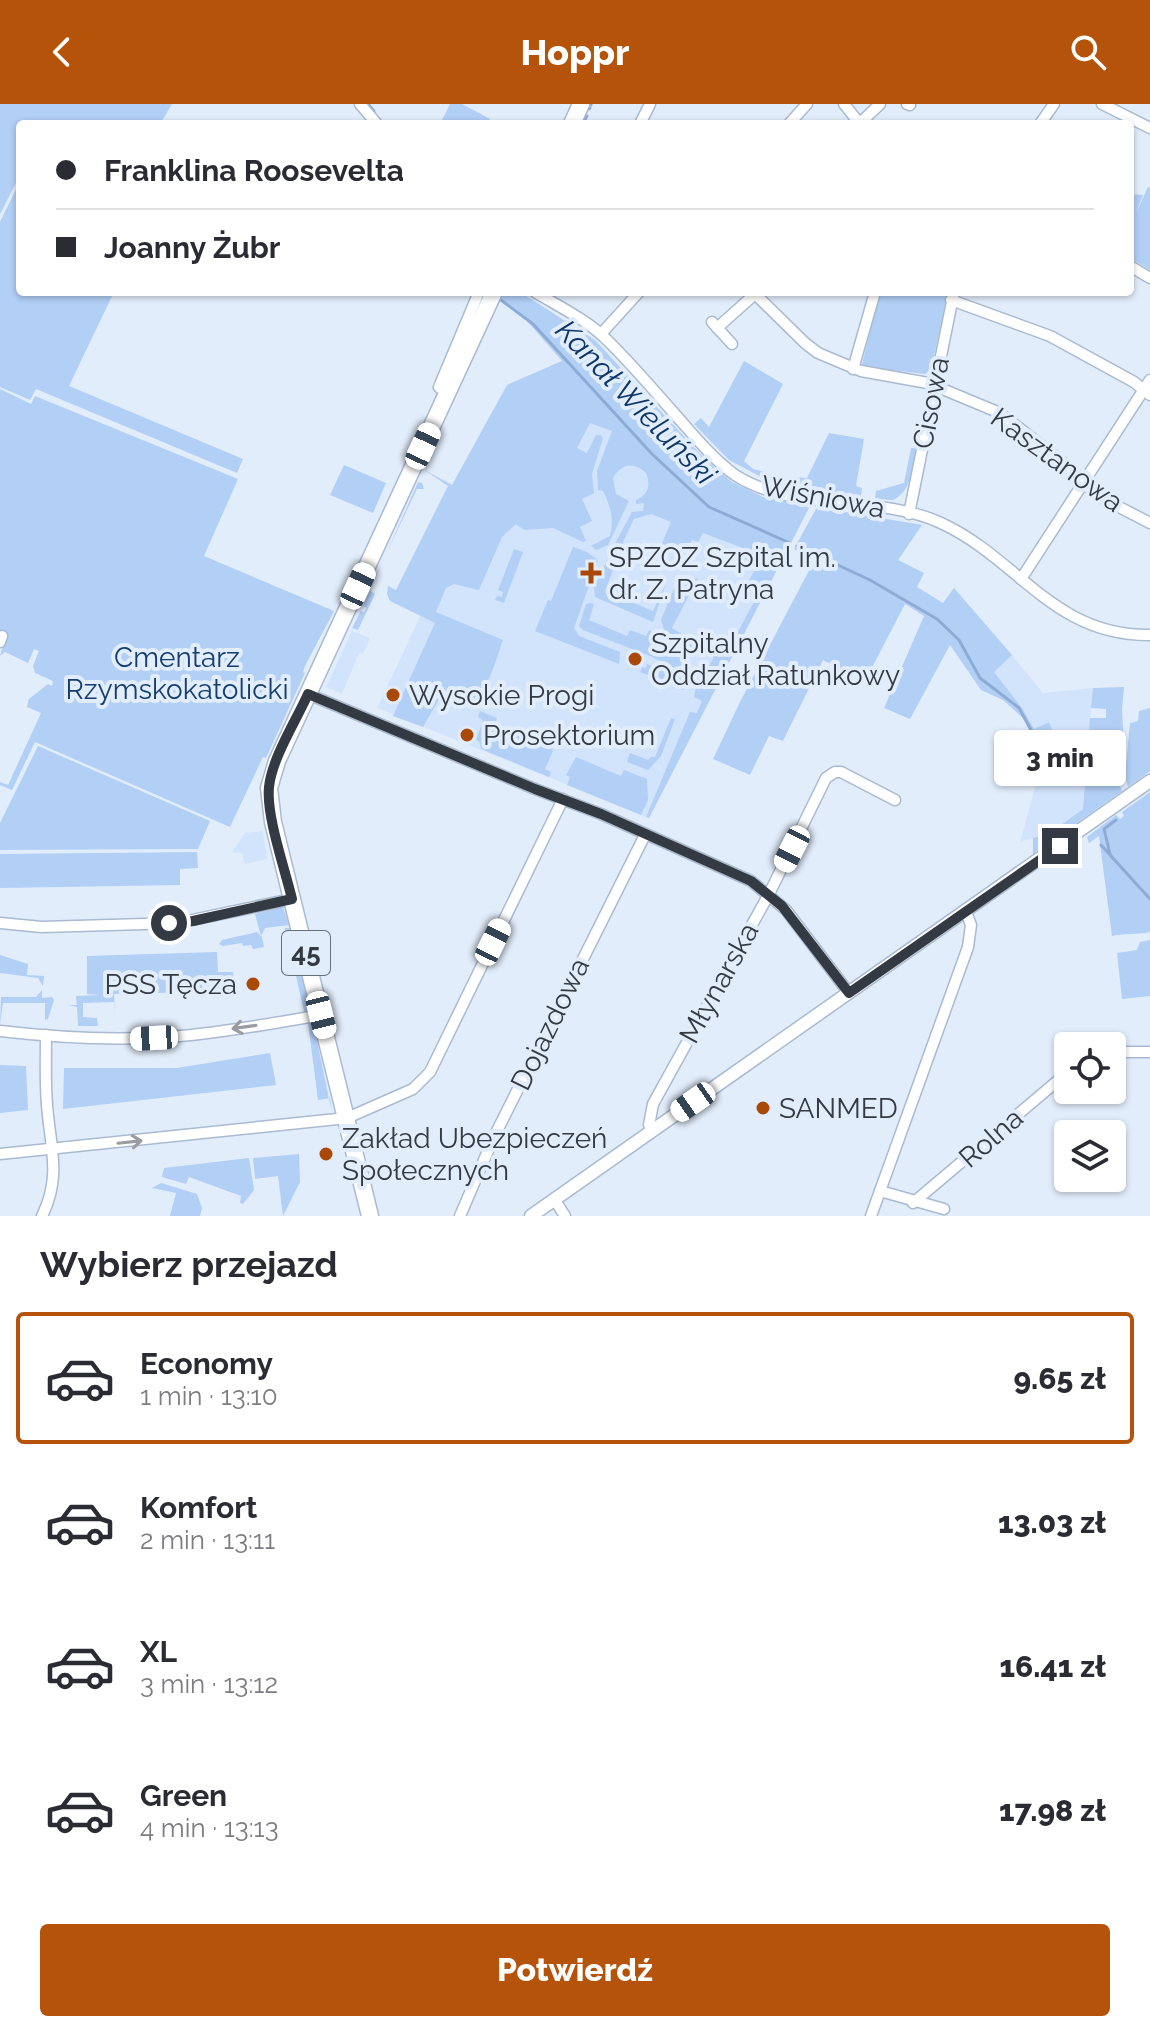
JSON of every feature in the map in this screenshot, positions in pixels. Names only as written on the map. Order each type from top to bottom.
[{"type":"main road","name":"45","points":[[370,1216],[273,822],[269,788],[273,769],[492,296]]},
{"type":"street","points":[[360,104],[374,120]]},
{"type":"street","points":[[793,120],[807,104]]},
{"type":"street","points":[[844,104],[857,120]]},
{"type":"street","points":[[864,120],[880,104]]},
{"type":"street","points":[[1102,104],[1150,128]]},
{"type":"street","points":[[447,394],[439,387],[477,296]]},
{"type":"street","name":"Wiśniowa","points":[[541,296],[601,334],[714,458],[743,480],[779,492],[933,520],[953,530],[1087,625],[1114,633],[1150,635]]},
{"type":"street","points":[[601,334],[635,296]]},
{"type":"street","name":"Kasztanowa","points":[[732,344],[714,325],[750,296]]},
{"type":"street","name":"Kasztanowa","points":[[757,296],[811,348],[853,369],[935,386],[1008,417],[1069,467],[1096,495],[1150,523]]},
{"type":"street","points":[[853,369],[874,296]]},
{"type":"street","points":[[952,296],[1050,336],[1148,388],[1021,579]]},
{"type":"street","name":"Cisowa","points":[[909,514],[952,296]]},
{"type":"street","points":[[308,694],[563,799],[741,877],[769,894],[796,923],[849,993]]},
{"type":"street","name":"Młynarska","points":[[652,1130],[649,1125],[653,1104],[769,894],[830,774],[841,772],[895,800]]},
{"type":"street","points":[[531,1216],[1150,781]]},
{"type":"street","points":[[0,1154],[347,1118],[413,1089],[430,1072],[563,799]]},
{"type":"street","name":"Dojazdowa","points":[[460,1216],[493,1139],[645,835]]},
{"type":"street","points":[[0,923],[41,927],[178,923],[292,899]]},
{"type":"street","points":[[871,1216],[968,947],[971,925],[966,912]]},
{"type":"street","points":[[0,1031],[89,1039],[180,1036],[321,1015]]},
{"type":"street","points":[[42,1216],[53,1188],[46,1035]]},
{"type":"street","points":[[1126,1052],[1150,1052]]},
{"type":"street","name":"Rolna","points":[[913,1203],[1054,1084]]},
{"type":"street","points":[[880,1191],[913,1203],[944,1209]]},
{"type":"street","points":[[554,1199],[565,1216]]},
{"type":"shaded area","name":"SPZOZ Szpital im. dr. Z. Patryna","points":[[562,361],[789,546],[649,818],[377,708],[421,615],[507,385]]},
{"type":"shaded area","points":[[352,631],[370,638],[363,654],[359,653],[342,694],[326,687]]},
{"type":"shaded area","points":[[1012,655],[1043,693],[1093,688],[1083,809],[1050,833],[1020,842],[1043,759],[1043,748],[993,672]]},
{"type":"shaded area","points":[[263,831],[267,859],[245,864],[242,853],[232,852],[245,833]]},
{"type":"green space","points":[[0,104],[172,104],[162,120],[16,120],[16,183],[0,214]]},
{"type":"green space","points":[[450,104],[462,104],[490,119],[489,120],[442,120]]},
{"type":"green space","points":[[1150,188],[1150,270],[1134,260],[1134,194],[1143,195],[1135,215]]},
{"type":"green space","points":[[16,189],[16,296],[112,296],[69,386],[243,459],[237,473],[36,389],[30,400],[0,387],[0,222]]},
{"type":"green space","points":[[503,296],[526,296],[595,340],[704,458],[732,482],[763,497],[810,506],[649,818],[646,817],[690,712],[697,713],[702,701],[694,697],[696,686],[705,690],[711,678],[703,674],[713,659],[713,648],[726,654],[755,600],[743,591],[757,566],[739,556],[743,548],[703,533],[698,542],[692,540],[681,557],[660,548],[671,522],[651,514],[634,519],[623,542],[623,552],[617,557],[612,555],[611,551],[632,512],[643,511],[644,503],[636,504],[636,500],[646,492],[647,477],[641,469],[632,466],[624,467],[613,478],[616,494],[629,501],[608,545],[596,550],[591,546],[610,536],[611,513],[603,491],[598,490],[597,471],[612,431],[590,423],[577,448],[587,453],[596,435],[603,438],[592,474],[594,493],[582,499],[592,521],[580,527],[586,541],[553,528],[524,530],[516,524],[502,537],[479,590],[454,584],[446,588],[436,612],[503,640],[481,692],[468,701],[449,693],[442,694],[423,727],[393,716],[435,623],[390,601],[387,594],[388,586],[396,590],[448,486],[423,469],[452,485],[507,385],[562,361],[527,321],[501,301]]},
{"type":"green space","points":[[879,296],[947,296],[931,370],[925,374],[865,367],[862,364]]},
{"type":"green space","points":[[744,361],[783,384],[744,461],[753,469],[769,473],[767,480],[729,460],[694,424],[701,418],[709,427]]},
{"type":"green space","name":"Cmentarz Rzymskokatolicki","points":[[0,389],[31,404],[35,396],[238,479],[204,556],[334,611],[305,666],[305,673],[266,758],[263,757],[230,827],[35,742],[12,790],[0,785],[0,782],[8,785],[41,713],[27,707],[29,699],[48,684],[52,686],[53,681],[35,673],[33,666],[39,651],[34,649],[28,663],[5,652],[0,656],[5,638],[0,635]]},
{"type":"green space","points":[[829,433],[864,439],[856,486],[862,488],[861,497],[794,486],[797,477],[807,478]]},
{"type":"green space","points":[[911,448],[916,448],[904,491],[893,500],[875,499],[876,491],[904,483]]},
{"type":"green space","points":[[344,465],[386,483],[373,513],[330,495]]},
{"type":"green space","points":[[418,482],[422,483],[424,489],[417,489],[385,555]]},
{"type":"green space","points":[[817,507],[922,525],[898,560],[924,573],[917,587],[943,603],[954,588],[1012,655],[994,672],[1034,729],[1049,722],[1054,735],[1041,754],[1023,718],[1003,700],[981,690],[950,645],[910,719],[884,708],[924,616],[905,604],[865,681],[823,660],[783,741],[769,736],[750,775],[713,759],[814,561],[794,549]]},
{"type":"green space","points":[[573,547],[598,560],[574,628],[579,636],[620,652],[619,664],[535,631]]},
{"type":"green space","points":[[514,549],[523,552],[504,603],[495,600],[497,596],[502,597],[503,592],[498,590]]},
{"type":"green space","points":[[607,560],[615,565],[605,591],[653,611],[666,584],[653,622],[595,597],[594,588]]},
{"type":"green space","points":[[698,578],[672,628],[707,649],[700,655],[665,633],[661,620],[675,586]]},
{"type":"green space","points":[[370,591],[375,594],[358,630],[352,628],[366,608],[363,606]]},
{"type":"green space","points":[[586,604],[594,604],[589,620],[627,636],[630,630],[646,636],[649,630],[677,648],[688,661],[690,676],[650,656],[583,630],[579,626]]},
{"type":"green space","points":[[647,664],[684,680],[684,690],[640,672]]},
{"type":"green space","points":[[1124,687],[1124,746],[1116,775],[1122,791],[1033,854],[1033,838],[1050,833],[1083,809],[1090,718],[1106,718],[1106,709],[1091,708],[1093,688]]},
{"type":"green space","points":[[1150,708],[1150,771],[1128,787],[1125,777],[1130,723],[1138,721],[1139,711]]},
{"type":"green space","points":[[480,711],[497,718],[495,724],[551,746],[553,751],[545,769],[551,772],[549,777],[481,749],[476,740],[483,720],[478,717]]},
{"type":"green space","points":[[671,718],[675,719],[661,756],[648,770],[627,762],[630,753],[648,760],[655,757]]},
{"type":"green space","points":[[38,746],[210,821],[198,849],[0,850],[0,823]]},
{"type":"green space","points":[[576,757],[621,776],[624,770],[647,779],[648,800],[641,815],[567,785],[570,777],[566,775]]},
{"type":"green space","points":[[1150,792],[1150,932],[1112,936],[1099,836],[1089,843],[1087,837],[1116,815],[1120,819],[1124,816],[1122,812]]},
{"type":"green space","points":[[197,852],[198,868],[180,869],[180,885],[0,888],[0,854]]},
{"type":"green space","points":[[283,907],[289,925],[265,928],[261,936],[255,914]]},
{"type":"green space","points":[[285,928],[290,928],[310,1011],[304,1011]]},
{"type":"green space","points":[[257,932],[262,937],[264,947],[253,949],[251,945],[243,946],[242,943],[219,944],[222,940]]},
{"type":"green space","points":[[1150,940],[1150,996],[1122,999],[1117,953],[1137,950],[1140,942]]},
{"type":"green space","points":[[217,952],[218,972],[233,972],[236,991],[114,994],[115,1016],[114,1002],[83,1003],[83,1017],[97,1018],[98,1026],[78,1026],[77,1007],[69,1005],[77,1005],[76,996],[100,995],[87,994],[87,956]]},
{"type":"green space","points":[[0,955],[28,964],[27,975],[44,976],[43,986],[38,978],[0,973]]},
{"type":"green space","points":[[42,990],[42,998],[52,997],[54,1000],[48,1019],[45,1020],[45,1003],[3,1003],[0,1024],[1,997],[36,997]]},
{"type":"green space","points":[[308,1023],[314,1026],[329,1098],[318,1100]]},
{"type":"green space","points":[[270,1053],[276,1085],[63,1109],[64,1068],[177,1068]]},
{"type":"green space","points":[[0,1065],[26,1066],[28,1110],[0,1113]]},
{"type":"green space","points":[[299,1154],[300,1182],[283,1216],[278,1176],[255,1179],[253,1158]]},
{"type":"green space","points":[[249,1158],[254,1190],[243,1204],[240,1203],[241,1196],[189,1177],[186,1184],[162,1177],[164,1168]]},
{"type":"green space","points":[[161,1183],[197,1194],[202,1208],[200,1216],[170,1216],[176,1193],[152,1188]]},
{"type":"waterway","points":[[368,104],[374,111]]},
{"type":"waterway","points":[[585,120],[587,116]]},
{"type":"waterway","name":"Kanał Wieluński","points":[[501,300],[533,324],[652,454],[709,507],[790,543]]},
{"type":"waterway","name":"Kanał Wieluński","points":[[797,546],[801,548]]},
{"type":"waterway","name":"Kanał Wieluński","points":[[808,551],[870,580],[937,619],[959,640],[980,678],[1019,708],[1041,748]]},
{"type":"waterway","points":[[1110,854],[1104,829],[1116,820]]},
{"type":"waterway","name":"Kanał Wieluński","points":[[1101,845],[1150,899]]},
{"type":"place","name":"SPZOZ Szpital im. dr. Z. Patryna","points":[[591,573]]},
{"type":"place","name":"Szpitalny Oddział Ratunkowy","points":[[635,659]]},
{"type":"place","name":"Wysokie Progi","points":[[393,695]]},
{"type":"place","name":"Prosektorium","points":[[467,735]]},
{"type":"place","name":"PSS Tęcza","points":[[253,984]]},
{"type":"place","name":"SANMED","points":[[763,1108]]},
{"type":"place","name":"Zakład Ubezpieczeń Społecznych","points":[[326,1154]]},
{"type":"route","points":[[169,923],[193,921],[292,899],[273,822],[269,788],[273,769],[308,694],[545,794],[616,820],[751,881],[782,906],[849,993],[1060,846]]}]
